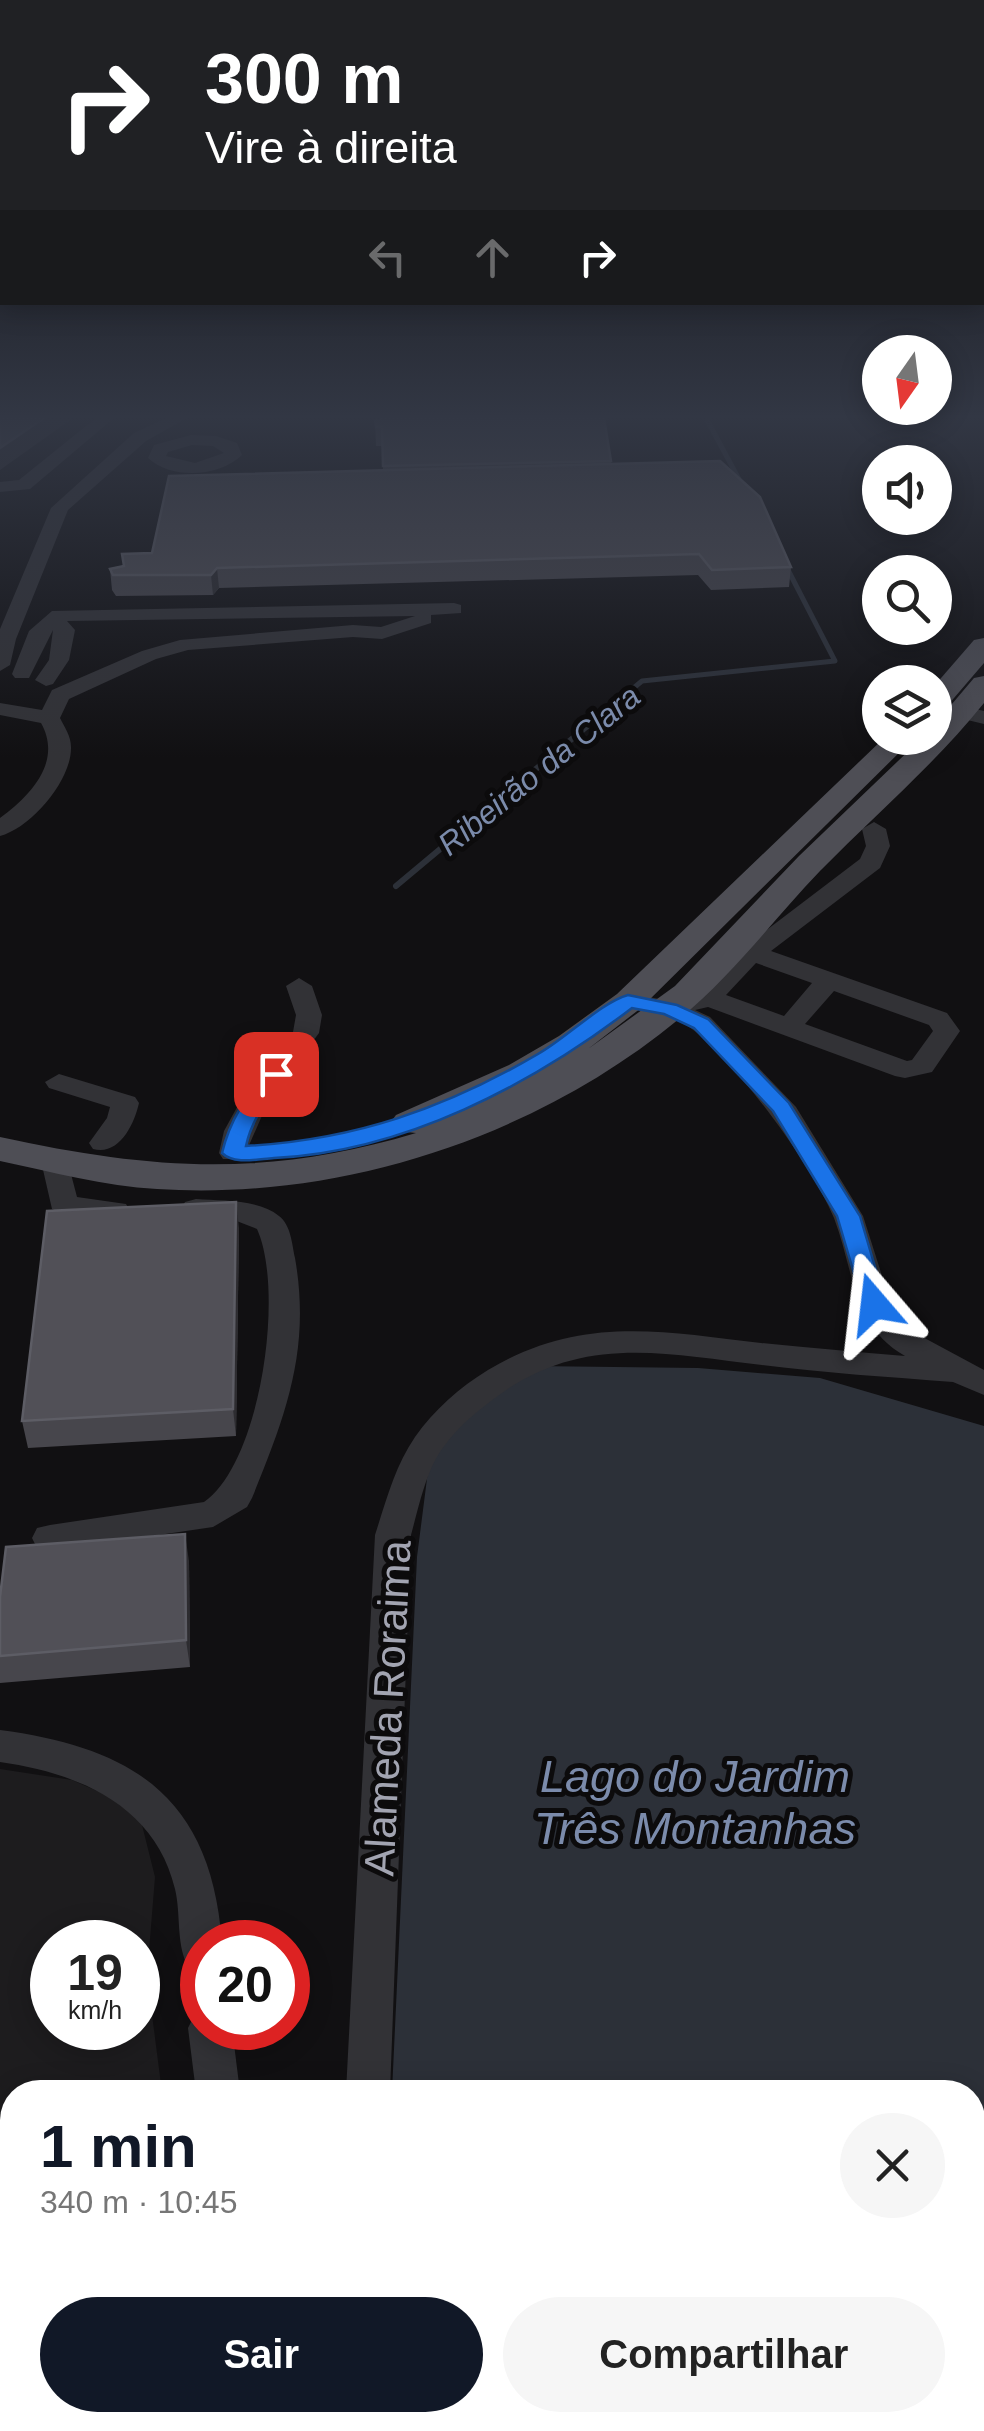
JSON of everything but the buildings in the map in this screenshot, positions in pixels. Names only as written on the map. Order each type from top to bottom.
[{"type":"main road","points":[[0,1150],[154,1176],[241,1179],[332,1168],[414,1150],[538,1095],[670,1009],[810,862],[935,744],[972,699],[984,646]]},
{"type":"main road","points":[[0,1125],[103,1143],[233,1153],[307,1150],[395,1129],[522,1073],[572,1044],[628,1001],[882,755]]},
{"type":"street","points":[[0,665],[6,638],[48,531]]},
{"type":"street","points":[[454,609],[382,633],[353,631],[187,644],[53,687],[11,674],[39,631],[56,620],[59,615],[454,609]]},
{"type":"street","points":[[0,829],[34,801],[59,762],[60,732],[50,718],[65,630],[56,620]]},
{"type":"street","points":[[0,709],[50,718]]},
{"type":"street","points":[[670,1009],[709,998],[752,953],[871,863],[878,846],[874,829]]},
{"type":"street","points":[[709,998],[905,1070],[922,1066],[947,1031],[938,1019],[752,953]]},
{"type":"street","points":[[788,1028],[828,980]]},
{"type":"street","points":[[233,1153],[238,1130],[255,1100],[306,1034],[309,1015],[299,986]]},
{"type":"street","points":[[628,1001],[670,1009],[701,1023],[782,1108],[848,1216],[874,1304],[892,1335],[971,1377]]},
{"type":"street","points":[[59,1082],[125,1103],[121,1118],[103,1143]]},
{"type":"street","points":[[50,1538],[212,1514],[226,1508],[235,1498],[265,1425],[283,1360],[286,1321],[275,1232],[255,1216],[237,1211],[72,1209],[60,1196],[56,1161]]},
{"type":"street","name":"Alameda Roraima","points":[[369,2080],[393,1534],[416,1466],[456,1412],[486,1384],[527,1364],[592,1342],[675,1343],[971,1377]]},
{"type":"street","points":[[0,1746],[88,1764],[140,1792],[168,1823],[195,1886],[199,1920]]},
{"type":"street","points":[[213,2050],[216,2080]]},
{"type":"shaded area","points":[[0,1769],[72,1780],[138,1809],[155,1877],[152,1920],[30,1920],[30,2050],[157,2050],[160,2080],[0,2080]]},
{"type":"water","name":"Lago do Jardim Três Montanhas","points":[[532,1366],[698,1368],[820,1378],[984,1426],[984,2080],[393,2080],[417,1557],[429,1463],[470,1399]]},
{"type":"waterway","name":"Ribeirão da Clara","points":[[576,736],[642,681],[835,661],[786,566]]},
{"type":"waterway","name":"Ribeirão da Clara","points":[[396,886],[579,733]]},
{"type":"route","points":[[276,1074],[238,1130],[233,1153],[307,1150],[395,1129],[522,1073],[572,1044],[628,1001],[670,1009],[701,1023],[782,1108],[848,1216],[874,1304]]}]
